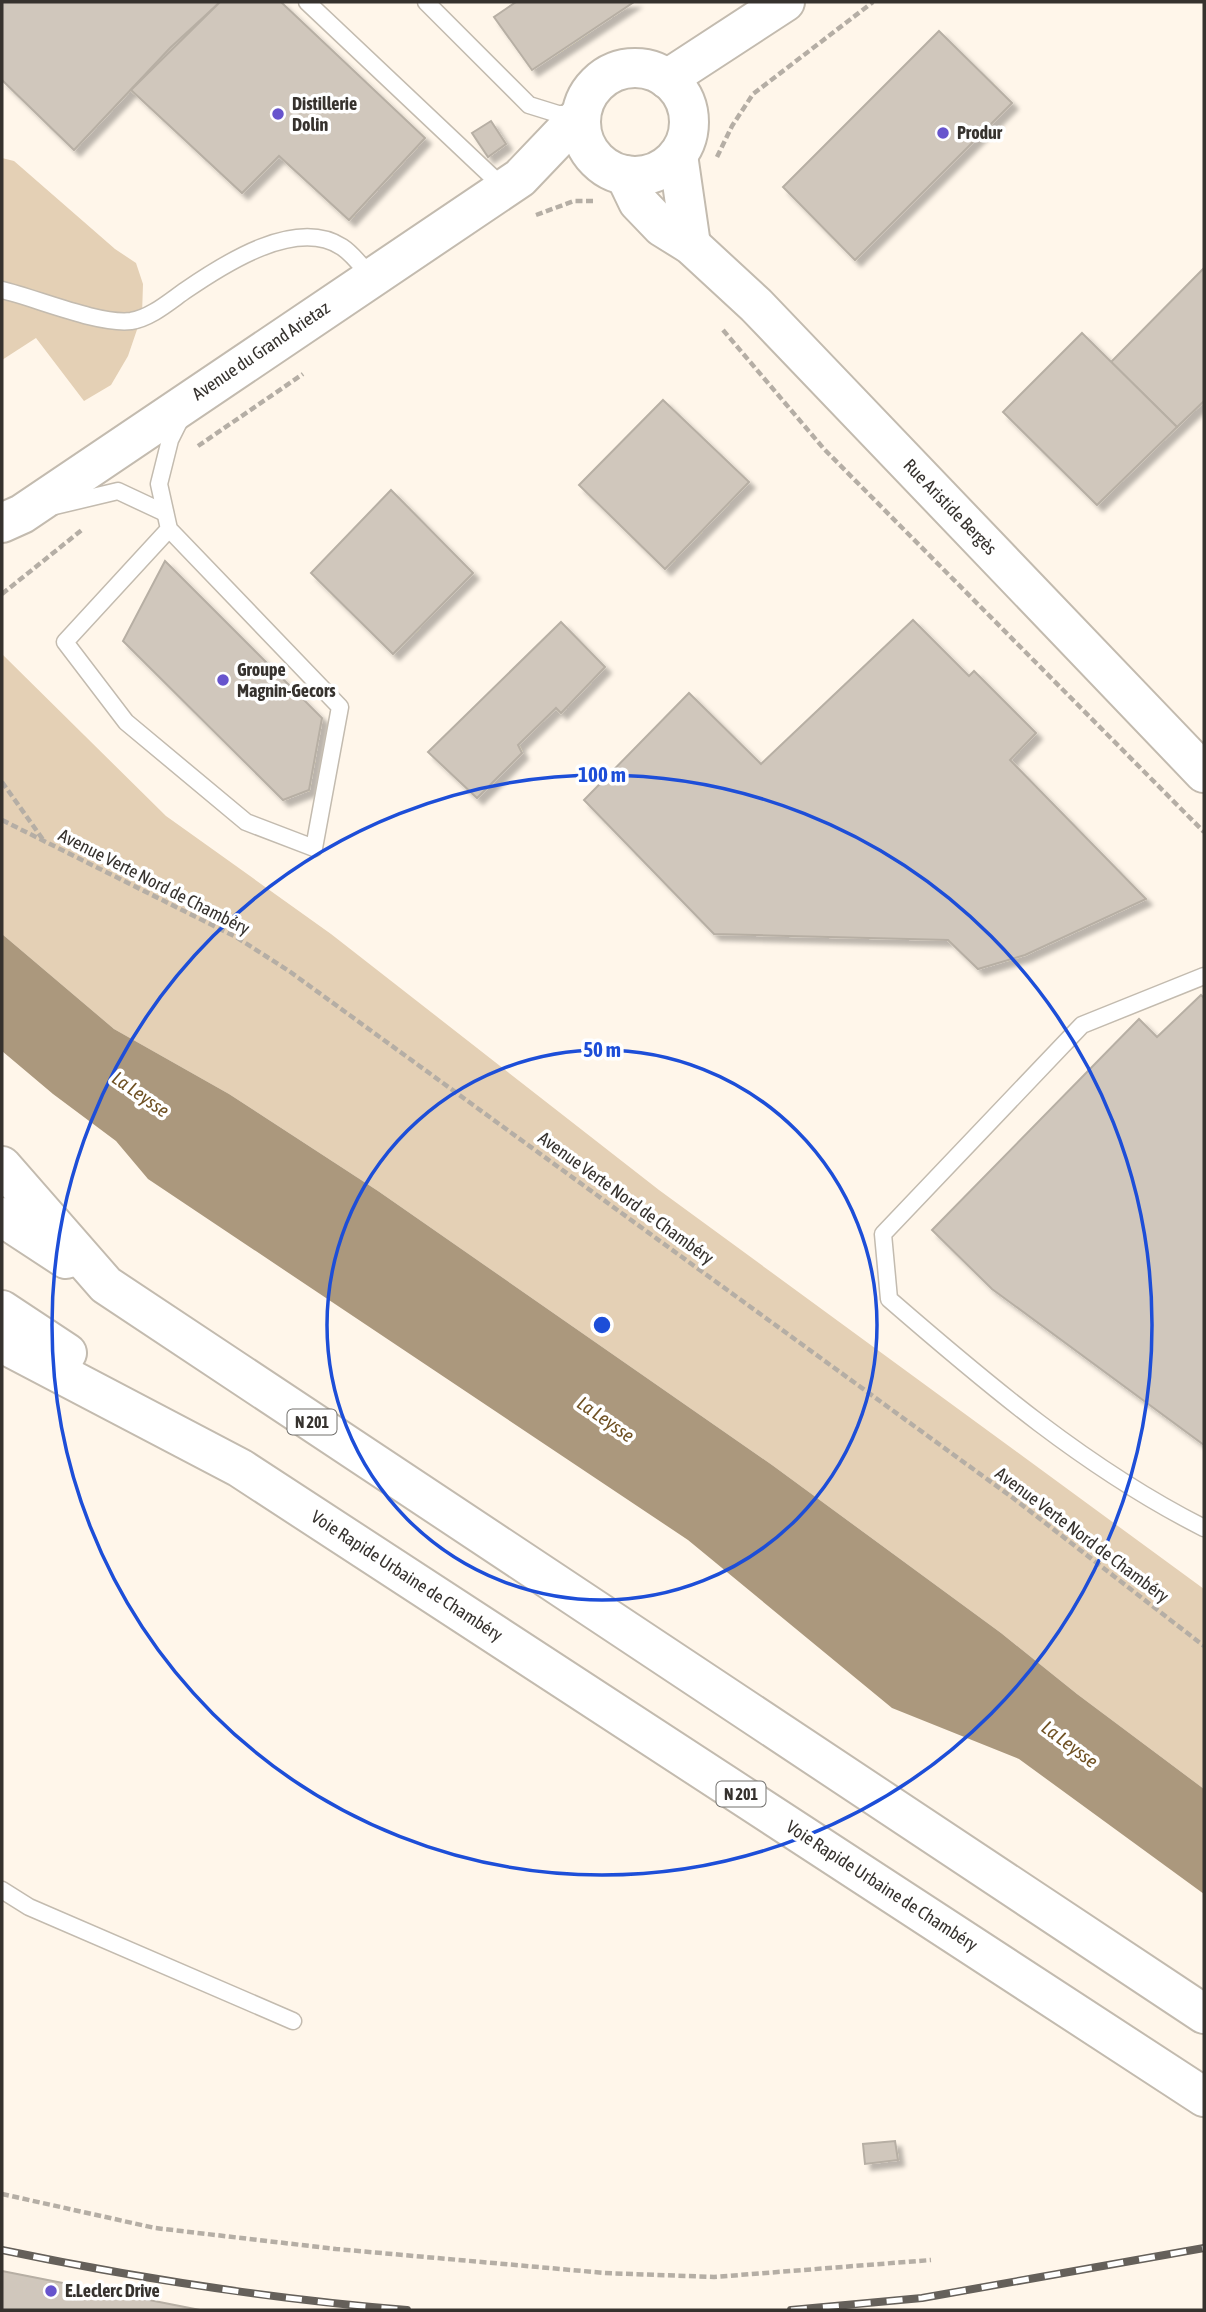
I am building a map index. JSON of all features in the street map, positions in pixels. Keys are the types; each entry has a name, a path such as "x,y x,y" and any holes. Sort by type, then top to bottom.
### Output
{"main road":[{"path":"667,79 785,2"},
{"path":"691,245 681,172 689,116 741,33"},
{"path":"681,172 666,167 651,174 621,180 587,150 581,132 581,114 592,89 614,72 641,69 667,79 679,91 689,116"},
{"name":"Avenue du Grand Arietaz","path":"12,518 512,184 581,114"},
{"name":"Avenue du Grand Arietaz","path":"512,184 621,180"},
{"name":"Rue Aristide Bergès","path":"621,180 662,227 691,245 755,305 1204,773"},
{"path":"2,1166 106,1285"},
{"name":"N 201","path":"2,1217 1204,2014"},
{"name":"N 201","path":"2,1310 240,1468"},
{"path":"2,1343 240,1468"},
{"name":"Voie Rapide Urbaine de Chambéry","path":"240,1468 1204,2097"}],"lane":[{"path":"307,2 512,184"},
{"path":"426,2 529,105 558,114 581,114"},
{"path":"2,290 109,321 132,321 158,309 204,278 266,244 306,236 342,246 372,278"},
{"path":"167,521 159,484 170,440 191,397"},
{"path":"12,518 118,491 128,495 167,521 340,707 314,848 246,822 126,722 65,642 167,521"},
{"path":"1204,976 1082,1025 883,1234 889,1299 1001,1396 1146,1499 1204,1528"},
{"path":"2,1890 29,1907 293,2021"}],"path":[{"path":"681,172 701,177 720,154 732,125 753,94 873,2"},
{"path":"533,216 621,180"},
{"path":"718,324 824,449 1204,832"},
{"path":"162,470 308,371"},
{"path":"2,594 24,573 128,495"},
{"path":"2,782 44,842"},
{"name":"Avenue Verte Nord de Chambéry","path":"2,820 236,937 289,971 1013,1498 1204,1646"},
{"path":"2,2194 155,2228 336,2249 605,2273 714,2277 931,2260"}],"shaded area":[{"path":"2,158 14,161 115,249 136,263 143,284 142,315 128,356 111,385 84,401 36,338 2,360"},
{"path":"2,654 166,816 331,934 659,1190 1204,1589 1204,1789 1001,1633 772,1465 378,1191 229,1094 114,1029 2,934"}],"water":[{"name":"La Leysse","path":"2,934 114,1029 229,1094 378,1191 772,1465 1001,1633 1204,1789 1204,1894 1019,1759 892,1708 688,1540 148,1179 116,1141 53,1094 2,1051"}],"building":[{"path":"2,2 220,2 170,48 74,150 2,80"},
{"name":"Distillerie Dolin","path":"220,2 281,2 425,138 349,220 279,156 242,193 131,90"},
{"path":"516,2 634,2 532,70 494,17"},
{"path":"939,31 1012,103 855,260 783,187"},
{"path":"491,121 506,144 488,157 472,133"},
{"path":"1204,268 1204,401 1177,427 1111,362"},
{"path":"1082,333 1177,427 1097,505 1003,412"},
{"path":"663,400 749,482 665,569 579,485"},
{"path":"391,490 473,573 393,654 311,573"},
{"name":"Groupe Magnin-Gecors","path":"165,561 322,718 309,790 283,800 123,641"},
{"path":"913,620 969,676 974,671 1036,733 1010,760 1146,899 1025,955 978,969 948,940 714,934 584,800 689,693 761,764"},
{"path":"561,622 605,667 561,713 556,708 518,745 522,753 477,798 428,752"},
{"path":"1201,995 1204,998 1204,1445 992,1289 932,1230 1139,1019 1157,1037"},
{"path":"895,2141 898,2160 865,2164 863,2144"},
{"name":"E.Leclerc Drive","path":"2,2271 200,2310 2,2310"}],"railway":[{"path":"791,2310 922,2298 1204,2248"},
{"path":"2,2250 203,2286 407,2310"}],"place":[{"name":"Distillerie Dolin","path":"278,114"},
{"name":"Produr","path":"943,133"},
{"name":"Groupe Magnin-Gecors","path":"223,680"},
{"name":"E.Leclerc Drive","path":"51,2291"}]}
